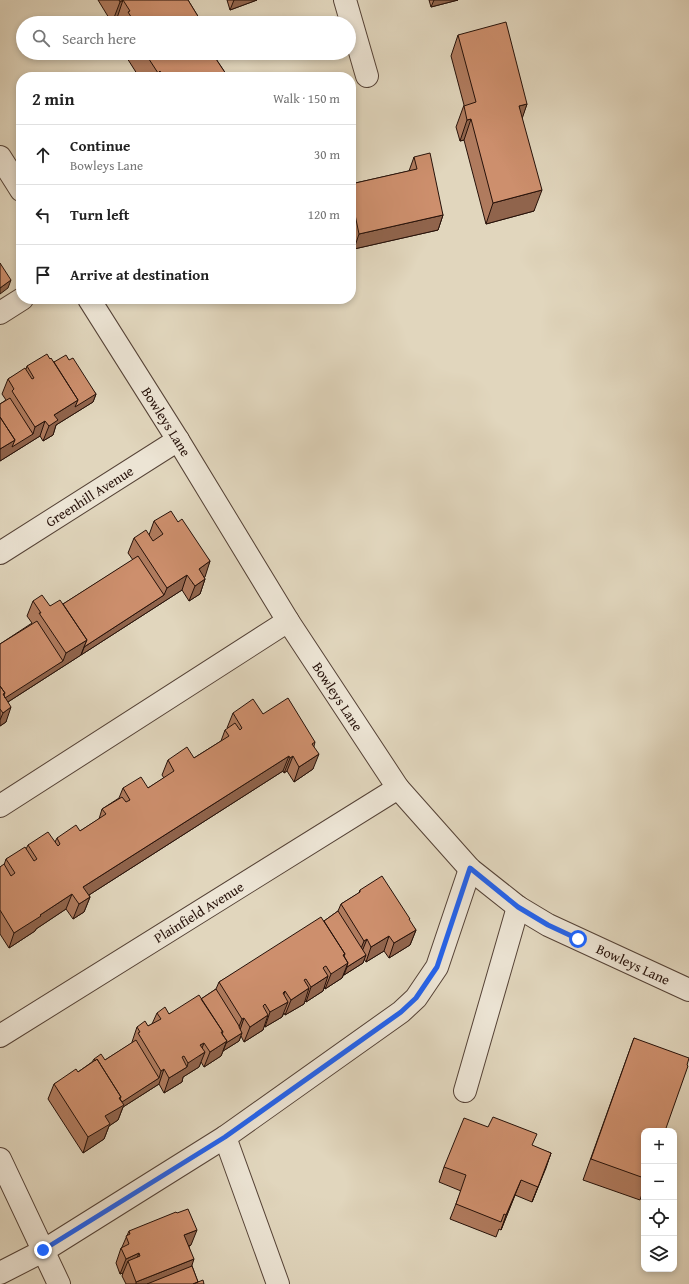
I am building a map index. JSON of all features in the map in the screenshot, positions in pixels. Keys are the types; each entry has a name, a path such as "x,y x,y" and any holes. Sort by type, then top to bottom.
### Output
{"street":[{"path":"345,0 350,16"},
{"path":"356,38 367,76"},
{"path":"0,157 16,182"},
{"path":"0,313 16,303"},
{"name":"Bowleys Lane","path":"93,304 288,621 398,788 470,868 518,907 548,925 689,990"},
{"name":"Greenhill Avenue","path":"0,553 178,440"},
{"path":"0,806 288,621"},
{"name":"Plainfield Avenue","path":"0,1036 398,788"},
{"path":"0,1273 43,1250 225,1137 401,1012 416,998 437,967 470,868"},
{"path":"465,1091 518,907"},
{"path":"225,1137 278,1284"},
{"path":"0,1159 59,1284"}],"building":[{"path":"123,0 188,0 198,16 131,16 128,12 130,11"},
{"path":"506,22 527,104 519,106 542,190 493,203 471,119 467,120 464,106 476,102 458,35"},
{"path":"150,60 217,60 225,72 160,71 157,72"},
{"path":"430,153 443,215 359,234 356,219 356,183 417,169 414,157"},
{"path":"0,263 11,280 0,288"},
{"path":"47,354 78,400 54,415 58,420 49,426 45,421 35,427 12,391 14,389 8,379 25,368 32,379 34,378 27,366"},
{"path":"66,355 69,360 73,358 96,394 75,407 78,400 54,362"},
{"path":"10,398 33,434 12,447 15,440 0,417 0,404"},
{"path":"0,417 15,440 0,449"},
{"path":"171,511 178,522 182,519 210,561 199,569 205,579 195,586 187,575 167,588 134,538 146,530 153,541 163,534 154,521"},
{"path":"138,556 164,595 84,647 87,640 63,604"},
{"path":"42,595 50,606 60,600 87,640 66,653 39,613 41,613 33,601"},
{"path":"37,621 63,661 5,698 5,693 0,686 0,644"},
{"path":"0,686 11,707 3,713 0,709"},
{"path":"288,698 315,742 312,744 319,754 299,767 293,756 290,758 289,756 83,887 90,897 79,904 72,894 14,933 0,910 0,867 4,864 11,876 15,873 6,859 25,847 34,861 37,859 28,845 48,832 58,846 60,844 57,838 76,825 80,831 106,814 102,809 122,797 126,802 130,800 123,788 141,777 148,788 174,771 168,760 187,747 194,758 229,736 225,730 235,723 240,730 242,728 233,713 253,699 263,714"},
{"path":"382,876 416,930 394,943 389,936 371,947 367,939 364,941 341,904"},
{"path":"338,911 366,955 347,967 348,963 344,956 345,954 324,921"},
{"path":"321,917 345,954 343,955 348,963 331,974 326,966 324,967 323,968 328,976 311,987 306,979 304,980 309,988 291,1000 285,991 283,993 288,1002 270,1012 265,1004 263,1006 268,1015 250,1027 244,1018 242,1019 219,982"},
{"path":"216,989 242,1033 226,1043 227,1041 222,1034 223,1032 201,999"},
{"path":"199,995 223,1032 221,1032 227,1041 210,1052 204,1043 200,1045 205,1052 188,1063 184,1056 182,1057 187,1067 169,1078 164,1069 161,1071 138,1033 140,1032 137,1027 145,1021 148,1026 161,1019 157,1013 165,1007 169,1014"},
{"path":"634,1038 689,1058 688,1066 666,1128 641,1128 641,1177 591,1159"},
{"path":"136,1040 159,1078 122,1102 120,1099 121,1097 97,1059 95,1061 94,1059 101,1054 105,1060"},
{"path":"97,1059 121,1097 119,1098 124,1105 105,1116 110,1124 88,1137 54,1084 76,1069 78,1072"},
{"path":"493,1117 537,1134 532,1145 551,1153 538,1187 521,1180 506,1215 504,1214 501,1222 456,1204 466,1175 444,1167 464,1118 488,1127"},
{"path":"188,1209 197,1230 184,1235 194,1259 136,1282 128,1261 140,1256 139,1253 126,1259 121,1248 129,1244 126,1236 130,1234 129,1231 176,1212 177,1213"},
{"path":"192,1266 198,1282 193,1284 147,1284"},
{"path":"203,1280 204,1284 193,1284"}],"route":[{"path":"43,1250 225,1137 401,1012 416,998 437,967 470,868 518,907 548,925 578,939"}]}
